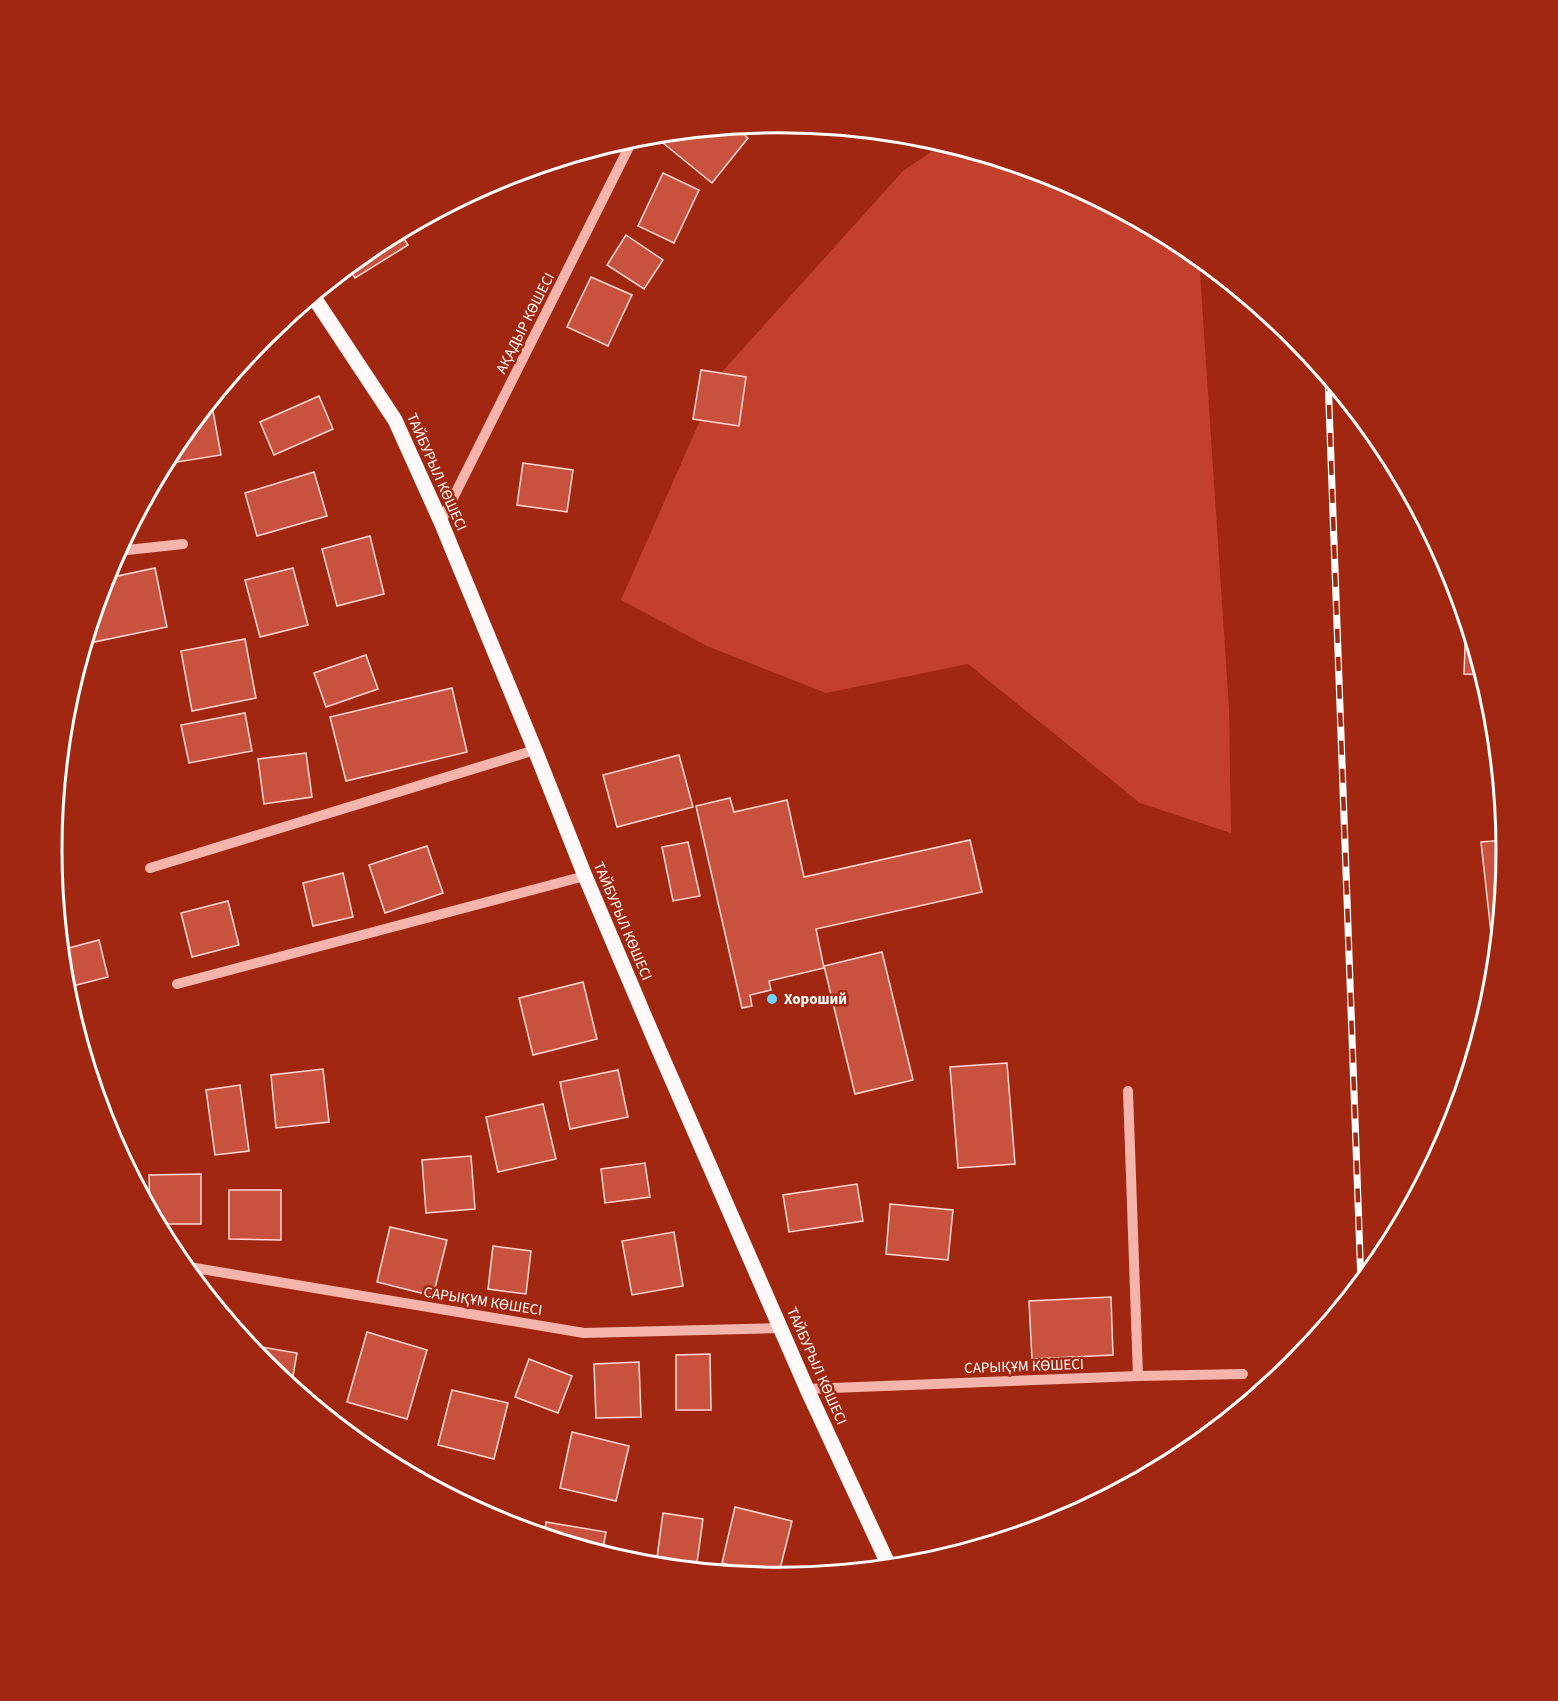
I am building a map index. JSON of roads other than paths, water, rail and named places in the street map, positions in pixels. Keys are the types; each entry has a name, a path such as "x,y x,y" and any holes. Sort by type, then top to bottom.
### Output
{"main road":[{"name":"ТАЙБУРЫЛ КӨШЕСІ","path":"317,302 395,420 441,522 585,876 780,1328 886,1560"}],"street":[{"name":"АҚАДЫР КӨШЕСІ","path":"441,522 628,149"},
{"path":"127,550 183,544"},
{"path":"150,868 535,750"},
{"path":"177,984 585,876"},
{"path":"1128,1091 1138,1376"},
{"name":"САРЫҚҰМ КӨШЕСІ","path":"196,1268 584,1333 780,1328"},
{"name":"САРЫҚҰМ КӨШЕСІ","path":"807,1389 1243,1374"}],"railway":[{"path":"1328,390 1360,1270"}],"place":[{"name":"Хороший","path":"772,999"}]}
